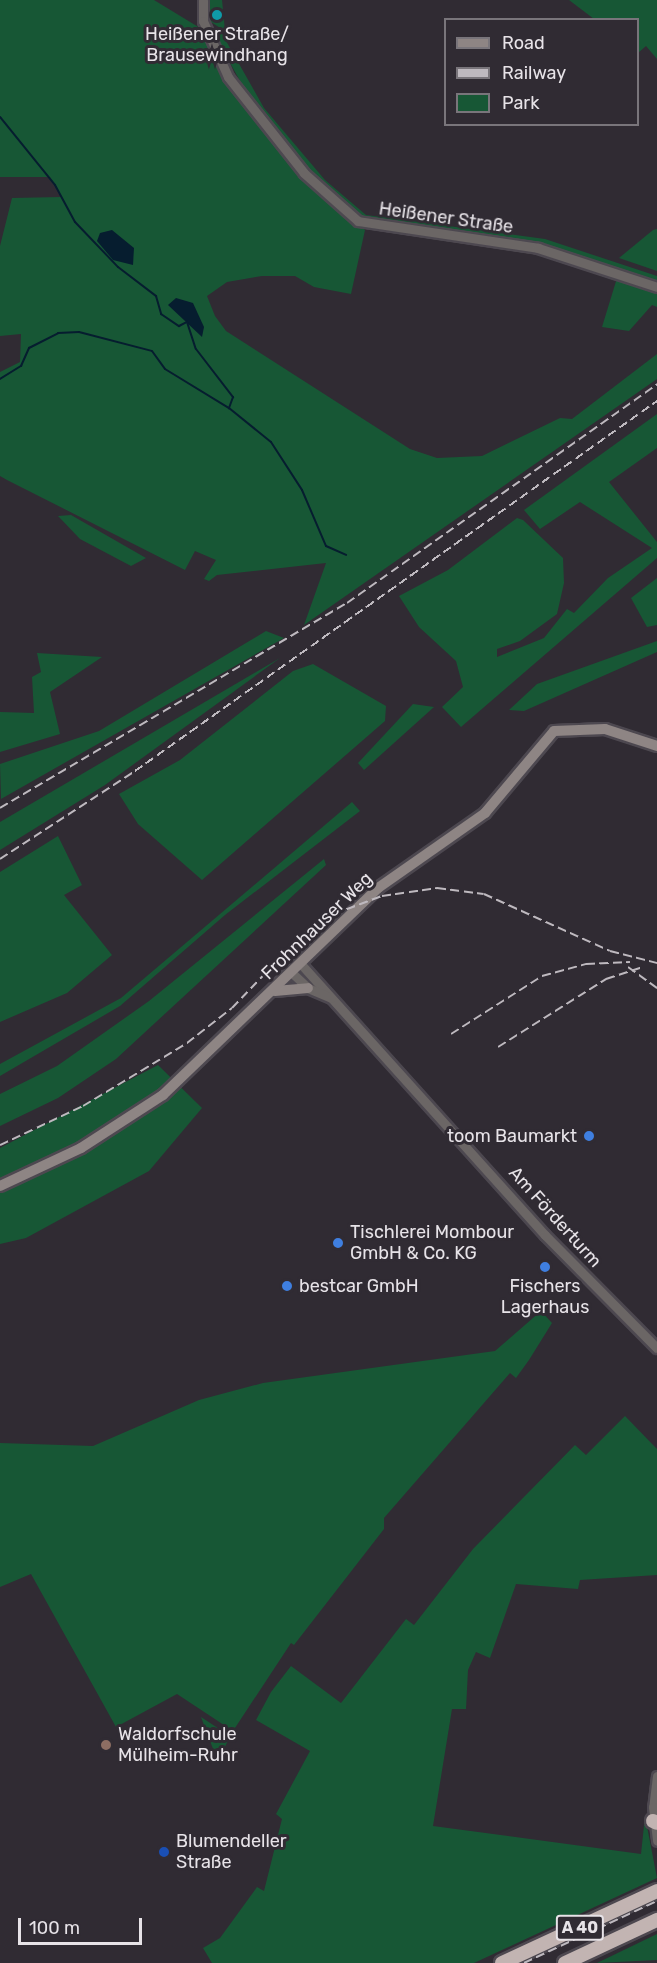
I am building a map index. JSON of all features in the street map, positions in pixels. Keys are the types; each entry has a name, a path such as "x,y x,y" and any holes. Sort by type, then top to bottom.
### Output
{"highway":[{"name":"A 40","path":"502,1963 657,1891"},
{"name":"A 40","path":"565,1963 657,1920"}],"main road":[{"name":"Frohnhauser Weg","path":"0,1186 81,1148 145,1109 274,991 378,888 485,813 554,731 605,729 657,746"},
{"path":"274,991 308,988"}],"street":[{"name":"Heißener Straße","path":"203,0 203,21 228,77 304,173 358,221 538,248 657,287"},
{"name":"Am Förderturm","path":"300,963 545,1235 657,1348"},
{"name":"Am Förderturm","path":"291,972 308,988 333,999"},
{"path":"657,1776 655,1822 657,1841"}],"green space":[{"path":"0,0 154,0 200,28 217,68 253,119 301,176 365,230 351,294 314,287 295,276 262,276 227,282 207,296 215,316 226,331 410,449 437,458 482,456 560,418 572,419 657,354 657,379 304,625 326,563 217,575 209,581 204,579 216,560 195,551 185,570 0,476 0,372 20,362 21,334 0,336 0,246 12,198 61,197 50,177 0,177"},
{"path":"204,0 222,0 225,31 203,17"},
{"path":"569,0 657,0 657,59 646,46 639,52 639,18 593,18"},
{"path":"210,27 221,32 264,108 325,180 366,215 545,239 657,276 657,283 554,248 362,219 312,174 254,106"},
{"path":"657,229 657,271 619,258 653,230"},
{"path":"617,278 657,292 657,307 652,305 629,331 602,327"},
{"path":"657,414 657,448 609,482 657,542 657,558 461,727 442,707 463,687 456,661 419,627 399,596 448,570 517,518 523,520 563,558 564,583 557,614 520,641 497,649 497,657 544,638 567,609 574,613 608,578 652,548 580,502 540,529 524,510"},
{"path":"71,515 146,558 131,566 80,539 58,516"},
{"path":"657,578 657,625 647,627 631,598"},
{"path":"266,631 284,638 1,799 0,764 99,731"},
{"path":"657,641 657,652 524,711 509,710 537,684"},
{"path":"37,653 102,657 50,692 60,734 0,752 0,712 34,713 32,677 41,672"},
{"path":"280,658 105,785 0,850 0,822"},
{"path":"313,664 386,706 385,721 202,880 138,824 119,794 180,760 293,671"},
{"path":"413,704 434,707 364,770 358,763"},
{"path":"352,802 360,811 225,915 120,1006 0,1076 0,1064 121,998"},
{"path":"58,836 82,885 64,895 112,955 67,993 0,1022 0,872"},
{"path":"324,859 326,865 116,1059 58,1098 0,1126 0,1094 57,1066 149,1001"},
{"path":"158,1065 202,1108 149,1171 26,1238 0,1244 0,1148"},
{"path":"541,1311 552,1323 516,1378 510,1373 384,1518 384,1529 294,1645 291,1643 233,1731 177,1694 116,1727 31,1574 0,1587 0,1443 93,1446 199,1400 263,1383 495,1351"},
{"path":"625,1416 657,1449 657,1575 580,1580 578,1589 516,1584 490,1658 476,1652 468,1670 466,1709 452,1709 433,1826 641,1854 645,1816 657,1878 474,1963 212,1963 203,1948 220,1938 257,1887 264,1891 282,1819 276,1814 310,1751 256,1720 271,1692 291,1666 341,1703 406,1619 414,1625 473,1549 575,1445 586,1455"},
{"path":"201,1717 230,1736 218,1762"},
{"path":"657,1934 657,1960 597,1963"}],"water":[{"path":"112,230 134,248 133,265 113,260 97,241 100,233"},
{"path":"176,298 193,303 204,327 202,337 168,305"}],"waterway":[{"path":"0,117 55,185 75,222 118,267 156,296 161,314 179,326 187,322 196,349 233,397 229,408 271,442 302,490 326,546 346,555"},
{"path":"0,379 21,366 29,348 58,333 79,332 152,351 165,369 229,408"}],"railway":[{"path":"0,808 347,603 657,384"},
{"path":"0,859 135,771 657,401"},
{"path":"0,1145 83,1106 187,1043 232,1008 304,933 334,914 382,896 437,888 484,894 610,951 657,963"},
{"path":"451,1034 542,976 586,964 630,962"},
{"path":"628,967 657,988"},
{"path":"498,1047 606,979 642,967"},
{"path":"524,1963 657,1901"}],"place":[{"name":"Heißener Straße/ Brausewindhang","path":"217,15"},
{"name":"toom Baumarkt","path":"589,1136"},
{"name":"Tischlerei Mombour GmbH & Co. KG","path":"338,1243"},
{"name":"Fischers Lagerhaus","path":"545,1267"},
{"name":"bestcar GmbH","path":"287,1286"},
{"name":"Waldorfschule Mülheim-Ruhr","path":"106,1745"},
{"name":"Blumendeller Straße","path":"164,1852"}]}
